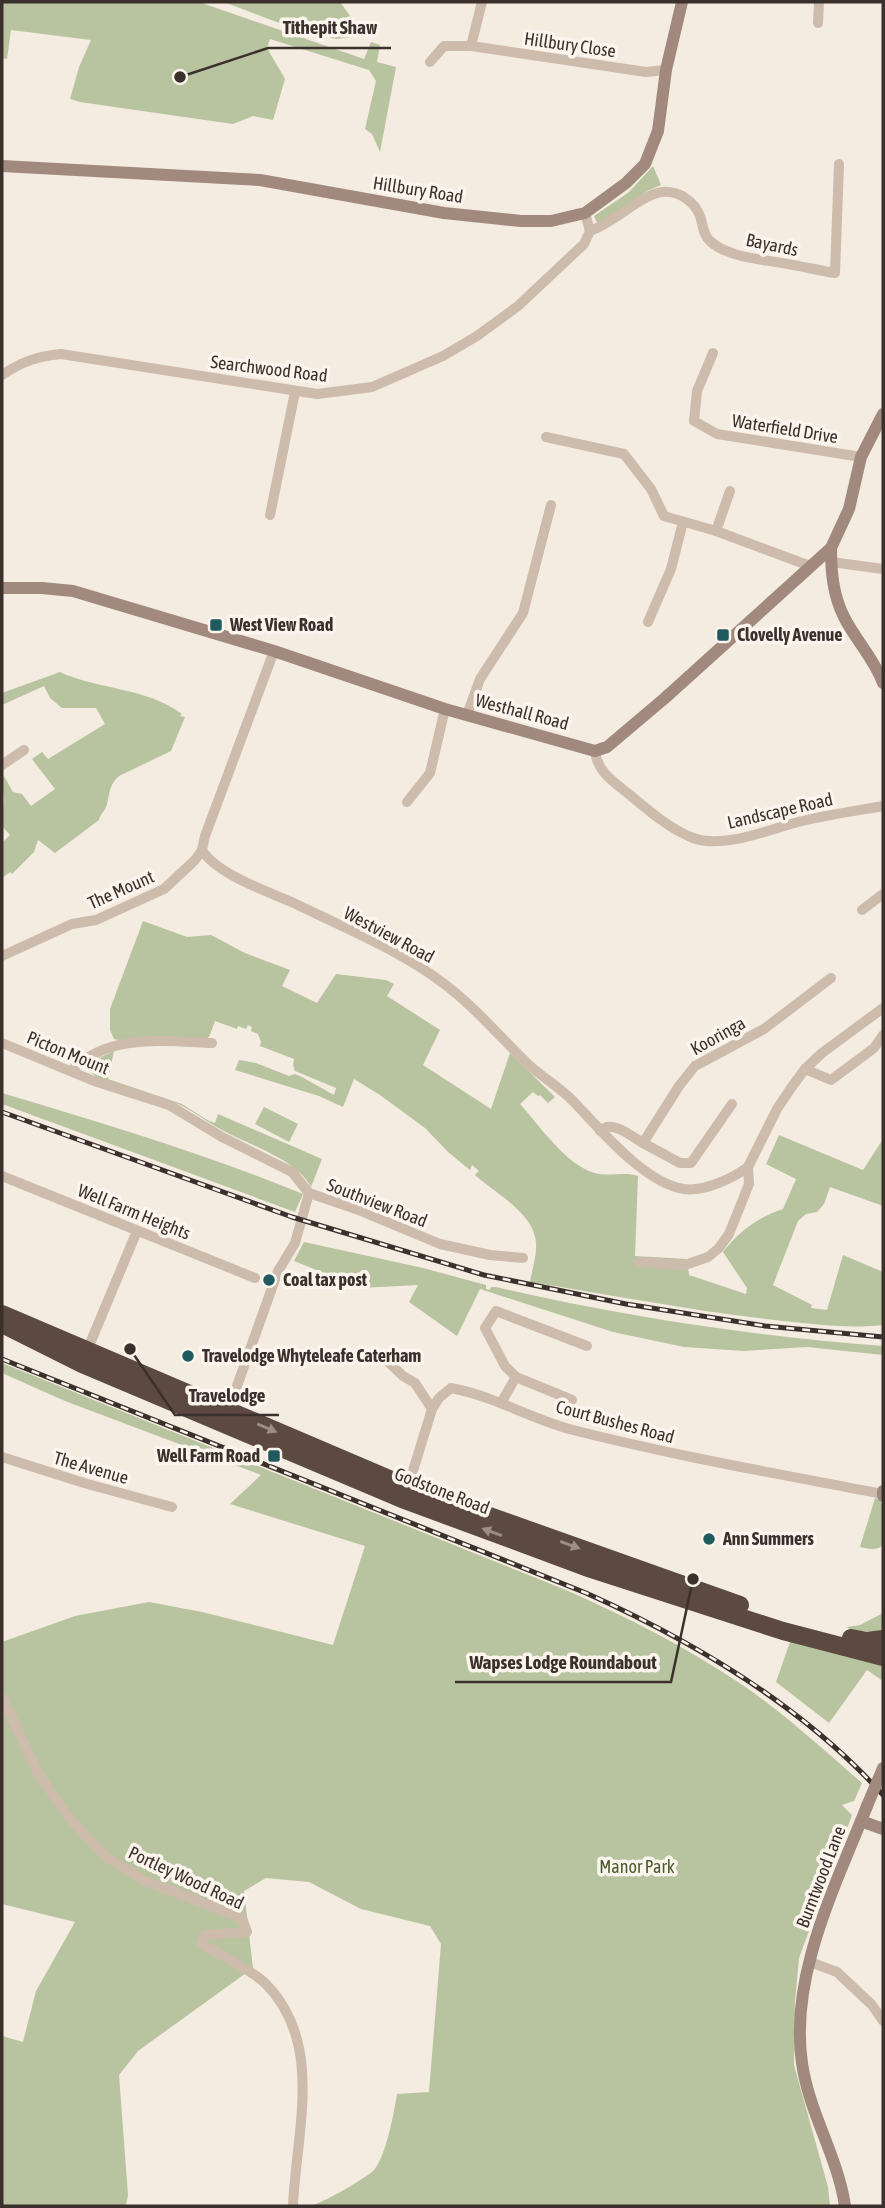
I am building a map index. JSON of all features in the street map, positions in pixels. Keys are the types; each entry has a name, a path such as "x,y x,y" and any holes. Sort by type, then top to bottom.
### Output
{"highway":[{"name":"Godstone Road","path":"2,1314 85,1358"},
{"name":"Godstone Road","path":"2,1324 225,1418 402,1499 531,1539"},
{"name":"Godstone Road","path":"225,1418 408,1487 531,1539 591,1569 883,1657"},
{"name":"Godstone Road","path":"785,1626 856,1640 883,1639"}],"street":[{"path":"471,46 482,2"},
{"name":"Hillbury Road","path":"2,166 260,180 444,213 520,221 551,221 585,213 626,183 645,164 658,131 666,70 682,2"},
{"path":"818,23 819,2"},
{"name":"Hillbury Close","path":"430,62 444,46 471,46 646,72 666,70"},
{"name":"Bayards","path":"590,231 604,226 648,197 663,192 679,194 693,203 710,241 725,249 752,260 835,273 839,164"},
{"path":"585,213 590,231"},
{"name":"Searchwood Road","path":"2,375 16,365 32,359 61,354 295,392 317,394 372,387 443,356 477,336 518,306 584,244 590,231"},
{"name":"Waterfield Drive","path":"713,353 697,391 694,421 718,434 861,457"},
{"path":"270,514 295,392"},
{"path":"595,751 607,747 665,698 831,548 849,509 861,457 883,414"},
{"path":"546,437 624,454 651,489 664,516 716,531 810,566"},
{"path":"716,531 730,491"},
{"path":"467,715 480,679 523,612 551,505"},
{"path":"648,622 671,569 683,522"},
{"path":"831,548 832,579 844,618 877,665 883,683"},
{"path":"831,562 883,569"},
{"name":"Westhall Road","path":"2,588 73,591 274,651 445,709 595,751"},
{"path":"202,850 274,651"},
{"path":"407,802 430,774 445,709"},
{"path":"2,765 24,750"},
{"name":"Landscape Road","path":"595,751 596,762 605,775 668,825 694,839 722,840 752,836 799,822 883,806"},
{"name":"The Mount","path":"2,956 72,924 96,920 164,889 202,850"},
{"name":"Westview Road","path":"202,850 206,856 241,879 388,950 445,984 645,1171 685,1189 706,1187 748,1167"},
{"path":"862,910 883,894"},
{"name":"Kooringa","path":"643,1143 695,1066 764,1029 831,978"},
{"path":"639,1262 685,1265 708,1257 719,1248 729,1234 749,1184 748,1167 777,1109 805,1069 883,1008"},
{"path":"805,1069 831,1080 874,1048 883,1035"},
{"path":"71,1071 83,1059 111,1046 141,1041 212,1043"},
{"name":"Picton Mount","path":"2,1043 122,1091"},
{"name":"Southview Road","path":"122,1091 169,1105 222,1137 292,1172 309,1194 356,1209 440,1244 490,1255 523,1258"},
{"path":"600,1131 605,1126 611,1126 680,1163 691,1163 732,1104"},
{"name":"Well Farm Heights","path":"2,1176 255,1278"},
{"path":"225,1418 278,1271 295,1243 309,1194"},
{"path":"85,1358 137,1231"},
{"path":"572,1400 516,1377 505,1366 485,1328 496,1311 587,1346"},
{"path":"380,1354 403,1376 415,1383 432,1409 408,1487"},
{"path":"501,1403 516,1377"},
{"name":"Court Bushes Road","path":"432,1409 439,1398 451,1388 471,1392 568,1429 651,1450 883,1494"},
{"name":"The Avenue","path":"2,1457 172,1507"},
{"name":"Portley Wood Road","path":"2,1697 38,1773 69,1818 106,1857 143,1880 242,1918 247,1932 205,1935 201,1944 264,1982 283,2005 292,2022 303,2073 302,2121 293,2206"},
{"name":"Burntwood Lane","path":"845,2206 843,2187 807,2088 802,2062 801,2013 816,1932 883,1767"},
{"path":"861,1821 883,1829"},
{"path":"810,1962 837,1972 872,2005 883,2021"}],"green space":[{"path":"2,2 199,2 364,59 371,42 380,45 377,62 396,67 380,152 372,134 365,129 376,81 369,70 270,39 267,48 285,79 273,120 253,116 233,124 80,102 70,99 79,67 91,40 11,30 7,59 2,58"},
{"path":"224,2 340,2 356,24 360,36 336,39 295,29"},
{"path":"653,166 661,185 597,223 594,216 629,192"},
{"path":"60,672 153,699 168,705 185,717 171,751 119,776 113,782 99,820 55,853 38,840 34,852 12,874 10,872 2,878 2,843 10,835 2,826 2,778 4,776 13,792 22,794 31,806 55,789 32,759 42,752 48,759 105,724 96,708 62,708 50,698 44,686 2,705 2,693"},
{"path":"143,921 187,937 211,935 245,953 290,970 282,986 317,1003 336,974 386,980 394,984 387,996 440,1030 423,1065 491,1109 510,1053 555,1097 548,1103 533,1092 520,1104 564,1153 584,1169 595,1173 638,1176 635,1256 687,1259 689,1275 746,1294 747,1288 723,1252 749,1226 783,1209 796,1179 766,1164 779,1135 863,1170 883,1139 883,1206 830,1187 824,1204 817,1212 806,1214 798,1221 773,1285 812,1305 811,1308 827,1310 843,1255 883,1272 883,1325 829,1326 744,1316 530,1282 536,1243 534,1232 522,1213 475,1175 479,1171 472,1165 470,1170 425,1128 354,1079 343,1107 319,1096 235,1070 239,1060 256,1063 289,1076 300,1076 334,1095 336,1088 295,1071 294,1059 260,1046 258,1034 251,1031 252,1027 248,1025 246,1029 238,1026 237,1029 215,1021 209,1037 205,1039 160,1036 123,1041 114,1039 110,1030 110,1009"},
{"path":"114,1051 108,1079 182,1104 215,1123 218,1114 322,1159 311,1187 295,1168 185,1108 160,1097 98,1078 90,1072 86,1064"},
{"path":"2,1093 191,1152 303,1194 295,1212 2,1104"},
{"path":"264,1107 298,1124 289,1142 255,1124"},
{"path":"304,1242 423,1268 486,1285 486,1289 490,1290 491,1287 496,1287 689,1324 883,1346 883,1355 807,1347 744,1351 684,1347 613,1332 480,1289 457,1336 409,1302 418,1285 361,1288 294,1261"},
{"name":"Manor Park","path":"2,1363 566,1590 611,1611 678,1645 741,1684 788,1719 862,1783 854,1801 842,1805 852,1815 799,1958 795,2002 794,2065 828,2187 830,2206 311,2206 360,2180 378,2165 386,2146 397,2094 429,2092 441,1944 430,1926 361,1909 309,1882 266,1878 244,1891 253,1968 138,2051 119,2075 128,2195 126,2206 2,2206 2,2036 23,2042 36,1991 75,1922 2,1904 2,1642 75,1616 149,1602 202,1612 333,1645 365,1546 230,1504 261,1475 65,1401 2,1373"},
{"path":"875,1498 880,1500 883,1508 883,1545 869,1549 860,1547"},
{"path":"883,1613 883,1632 851,1631 847,1627 860,1625"},
{"path":"791,1639 883,1659 883,1681 867,1670 829,1723 776,1682"}],"railway":[{"path":"2,1112 292,1217 484,1275 626,1304 765,1326 883,1337"},
{"path":"2,1359 586,1593 627,1612 707,1655 783,1705 852,1763 883,1795"}],"place":[{"name":"Tithepit Shaw","path":"180,77"},
{"name":"West View Road","path":"216,625"},
{"name":"Clovelly Avenue","path":"723,635"},
{"name":"Coal tax post","path":"269,1280"},
{"name":"Travelodge","path":"130,1349"},
{"name":"Travelodge Whyteleafe Caterham","path":"188,1356"},
{"name":"Well Farm Road","path":"274,1456"},
{"name":"Ann Summers","path":"709,1539"},
{"name":"Wapses Lodge Roundabout","path":"693,1579"}]}
